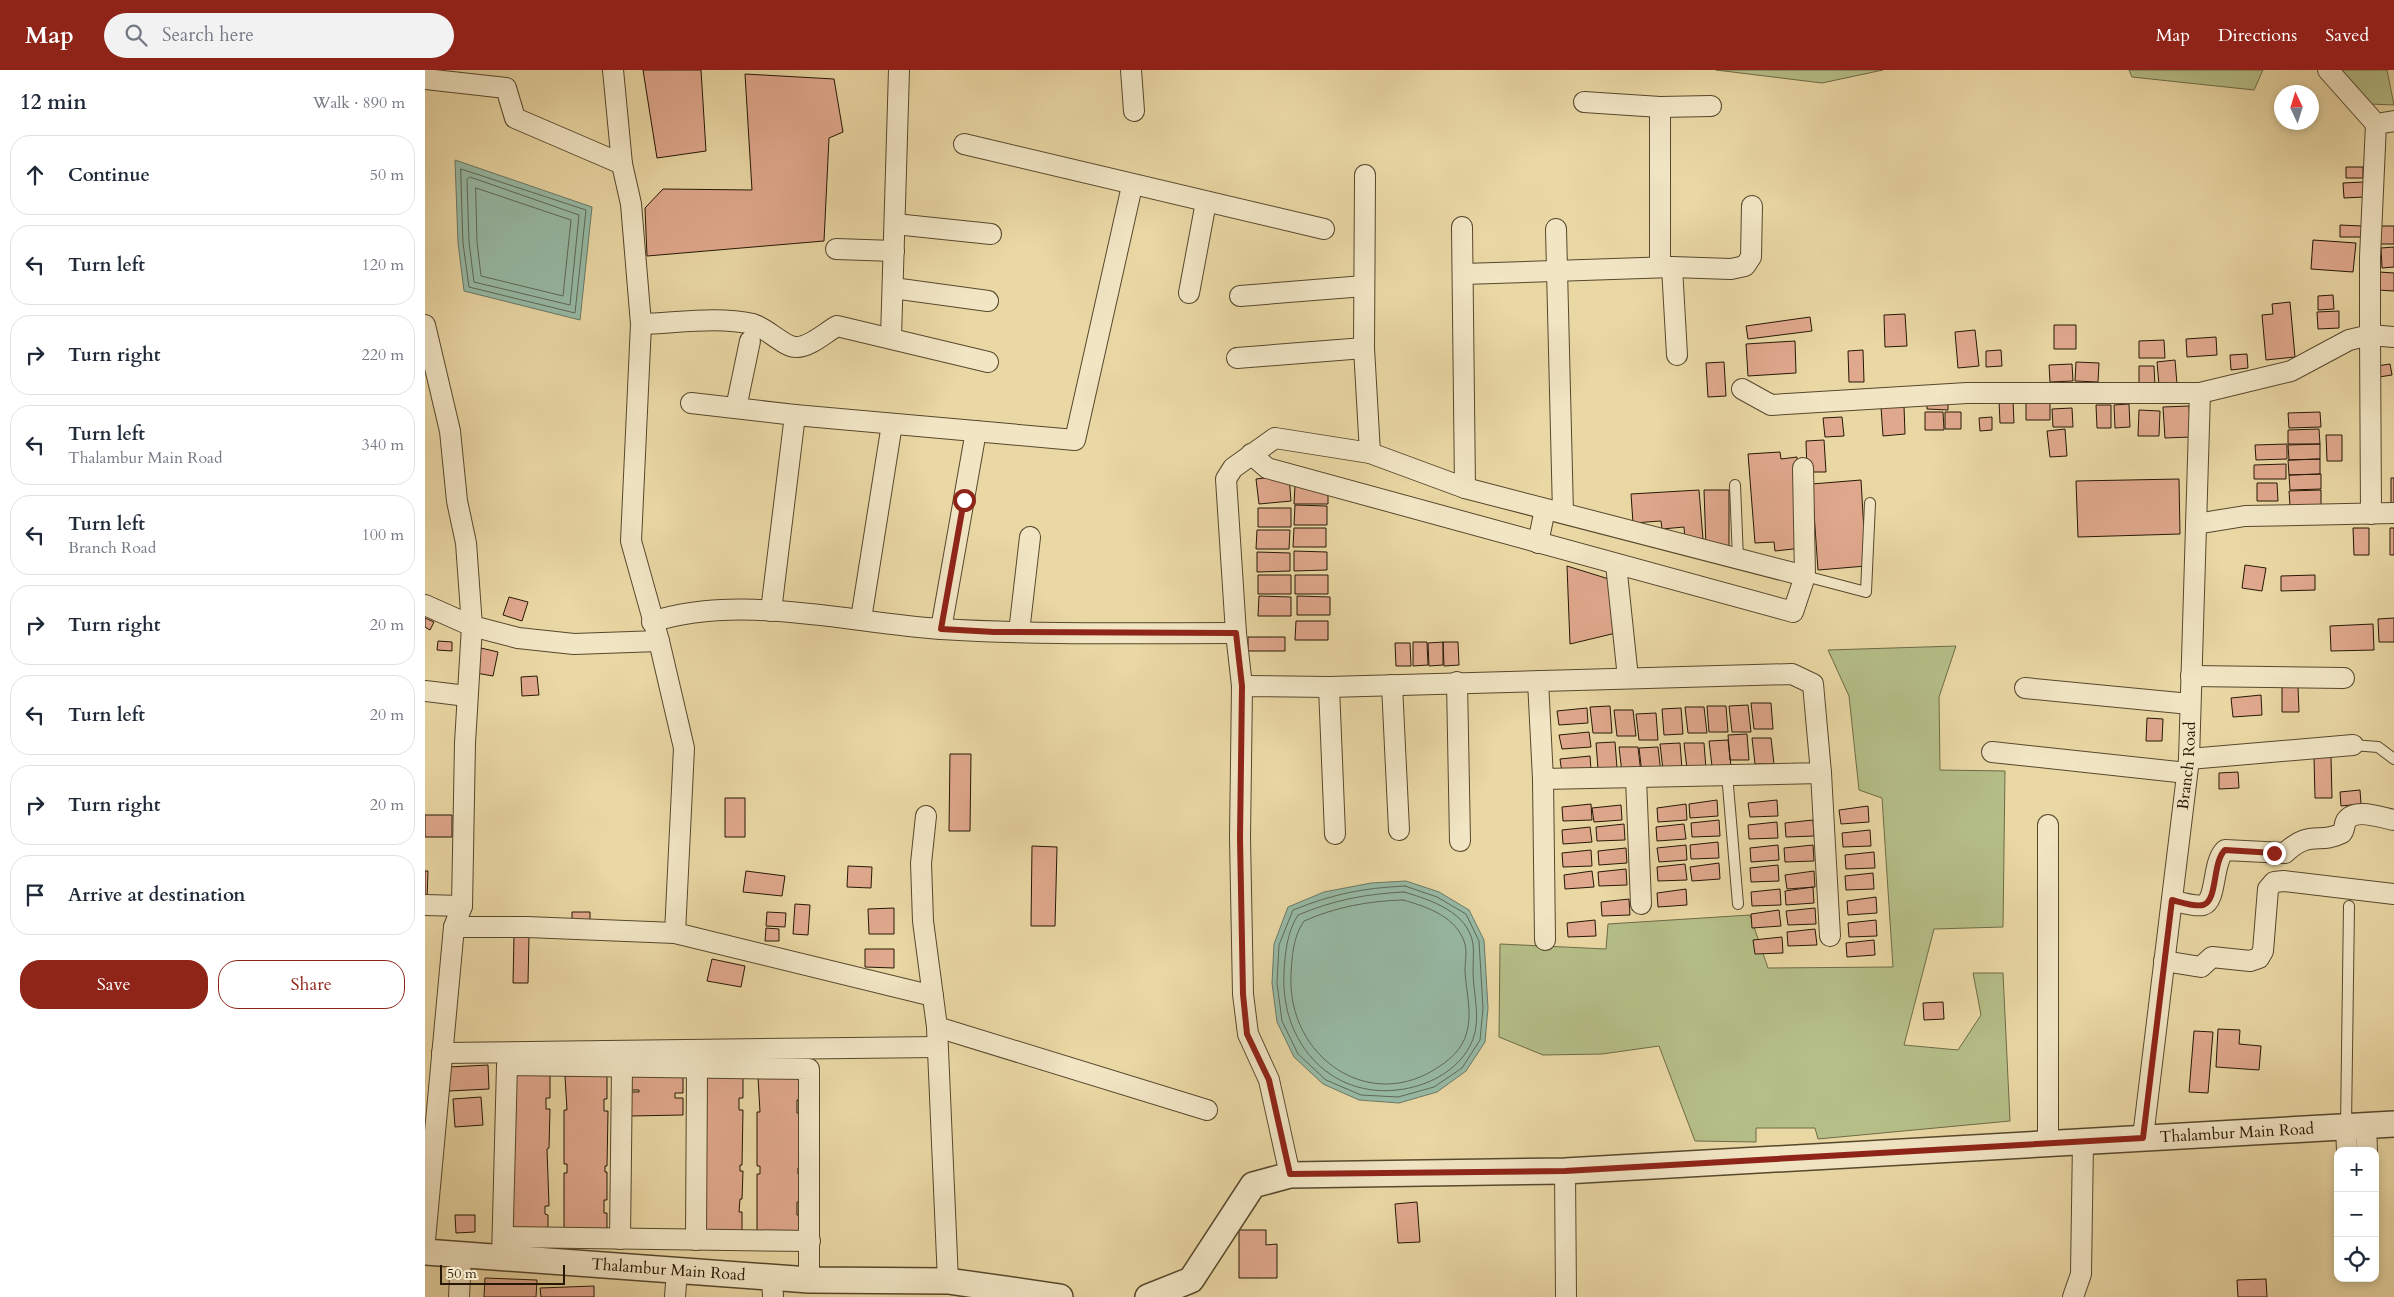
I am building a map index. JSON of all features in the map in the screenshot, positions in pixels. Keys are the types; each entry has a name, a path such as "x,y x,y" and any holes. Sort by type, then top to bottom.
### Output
{"street":[{"path":"613,70 621,164 631,204 641,324 631,541 652,622 659,641 684,748 675,932"},
{"path":"891,338 899,70"},
{"path":"1131,70 1134,111"},
{"path":"2328,70 2385,122 2370,257 2371,514"},
{"path":"425,79 506,88 515,118 621,164"},
{"path":"1585,102 1660,107 1711,106"},
{"path":"1660,107 1666,267 1677,355"},
{"path":"964,144 1132,186 1324,229"},
{"path":"1365,175 1364,348 1370,453"},
{"path":"691,403 795,415 1075,440 1132,186"},
{"path":"1189,293 1206,202"},
{"path":"1463,274 1557,269 1666,267 1731,269 1745,266 1751,257 1752,206"},
{"path":"895,224 991,234"},
{"path":"1462,228 1465,488"},
{"path":"1538,543 1554,511 1556,229"},
{"path":"836,249 894,251"},
{"path":"1240,296 1364,286"},
{"path":"893,288 988,301"},
{"path":"641,324 728,321 754,324 764,328 794,348 803,347 837,326 988,362"},
{"path":"425,325 450,430 457,501 466,543 472,626 467,696 462,906 454,927 425,1240"},
{"path":"1742,389 1771,405 1967,393 2200,393 2291,371 2349,340 2370,335 2394,336"},
{"path":"736,408 750,341"},
{"path":"1237,358 1364,348"},
{"name":"Branch Road","path":"2143,1138 2188,766 2200,393"},
{"path":"771,611 795,415"},
{"path":"861,619 892,424"},
{"path":"941,629 976,431"},
{"path":"1290,1174 1269,1080 1247,1034 1243,994 1240,838 1242,686 1236,633 1226,479 1233,468 1275,438 1370,453 1465,488 1805,576"},
{"path":"1251,454 1267,468 1793,612 1805,576 1803,468"},
{"path":"2196,524 2245,516 2394,514"},
{"path":"1019,632 1030,537"},
{"path":"1617,564 1628,678"},
{"path":"425,604 472,626 518,638 574,644 659,641"},
{"path":"652,622 671,616 702,611 771,611 861,619 941,629 1019,632 1236,633"},
{"path":"1242,686 1329,687 1786,673 1802,677 1813,684 1821,773 1830,936"},
{"path":"2191,676 2344,678"},
{"path":"1538,681 1543,778 1545,940"},
{"path":"1457,682 1460,841"},
{"path":"1392,685 1399,830"},
{"path":"1329,687 1335,834"},
{"path":"2025,688 2190,704"},
{"path":"425,690 467,696"},
{"path":"1992,752 2188,766 2353,744"},
{"path":"1543,778 1636,778 1727,774 1821,773"},
{"path":"1636,778 1641,904"},
{"path":"2172,900 2202,906 2208,902 2212,895 2219,856 2225,850 2285,852 2303,839 2337,836 2342,833 2347,821 2354,815 2362,814 2394,820"},
{"path":"926,816 921,863 923,921 937,1027 948,1289"},
{"path":"2048,825 2048,1143"},
{"path":"2284,880 2285,852"},
{"path":"2165,961 2201,967 2212,957 2249,961 2259,958 2263,951 2268,889 2274,882 2284,880 2394,894"},
{"path":"425,905 462,906"},
{"path":"454,927 527,927 675,932 933,996"},
{"path":"937,1027 1207,1110"},
{"path":"442,1053 937,1047"},
{"path":"809,1241 620,1239 502,1247 507,1066 809,1069 809,1241 809,1280"},
{"path":"620,1239 622,1067"},
{"path":"696,1240 697,1068"},
{"name":"Thalambur Main Road","path":"1148,1297 1191,1280 1253,1185 1290,1174 1565,1171 2394,1124"},
{"path":"2348,1147 2356,1126"},
{"path":"2356,1126 2365,1147"},
{"path":"2073,1297 2081,1274 2083,1141"},
{"path":"1565,1171 1566,1297"},
{"name":"Thalambur Main Road","path":"425,1252 461,1255 502,1247 677,1270 772,1287 809,1280 1060,1297"},
{"path":"459,1297 461,1255"},
{"path":"675,1297 677,1270"}],"lane":[{"path":"1735,485 1738,559"},
{"path":"1805,576 1866,592 1870,503"},
{"path":"2353,744 2379,747 2394,759"},
{"path":"1727,774 1738,904"},
{"path":"2349,906 2356,1126"}],"green space":[{"path":"1716,70 1883,70 1822,83"},
{"path":"2129,70 2263,70 2254,90 2132,77"},
{"path":"2338,70 2387,70 2394,105 2370,104"},
{"path":"1956,646 1939,697 1940,770 2005,771 2003,927 1934,929 1904,1045 1958,1050 1981,1015 1973,973 2003,973 2010,1121 1818,1139 1815,1128 1756,1128 1756,1142 1695,1141 1659,1046 1602,1054 1543,1055 1499,1037 1500,944 1606,949 1608,924 1750,915 1768,968 1893,967 1882,798 1859,790 1849,696 1828,650"}],"water":[{"path":"455,160 592,207 580,320 464,291 458,243"},
{"path":"1406,881 1439,892 1469,910 1484,940 1488,1008 1485,1042 1466,1071 1437,1092 1399,1103 1359,1100 1323,1084 1294,1057 1277,1022 1272,983 1274,944 1288,907 1324,892 1371,883"}],"building":[{"path":"643,70 701,70 706,151 657,158"},
{"path":"745,74 834,79 843,132 829,138 824,241 647,256 645,208 663,189 752,190"},
{"path":"2346,167 2363,167 2363,178 2346,178"},
{"path":"2364,182 2364,197 2344,198 2343,183"},
{"path":"2340,225 2362,226 2362,237 2340,237"},
{"path":"2380,226 2394,226 2394,244 2380,244"},
{"path":"2313,240 2356,243 2353,272 2311,269"},
{"path":"2394,247 2394,267 2382,268 2381,248"},
{"path":"2379,272 2394,273 2394,291 2378,290"},
{"path":"2333,295 2334,309 2318,310 2318,296"},
{"path":"2290,302 2295,357 2266,360 2262,315 2273,314 2272,304"},
{"path":"2339,311 2339,328 2318,329 2317,312"},
{"path":"1905,314 1907,346 1885,347 1884,315"},
{"path":"1810,317 1812,331 1748,339 1746,326"},
{"path":"2054,325 2076,325 2076,349 2054,349"},
{"path":"1975,330 1979,366 1958,368 1955,332"},
{"path":"2216,337 2217,355 2187,357 2186,339"},
{"path":"2164,340 2165,358 2139,358 2139,341"},
{"path":"1795,341 1796,373 1748,376 1746,344"},
{"path":"1863,350 1864,382 1849,382 1848,351"},
{"path":"2001,350 2002,366 1986,367 1986,351"},
{"path":"2247,354 2248,368 2231,370 2230,355"},
{"path":"2175,360 2177,384 2159,385 2157,362"},
{"path":"1724,362 1726,396 1708,397 1706,363"},
{"path":"2076,362 2099,363 2098,382 2075,381"},
{"path":"2072,364 2073,381 2050,382 2049,365"},
{"path":"2390,364 2392,375 2379,377 2377,366"},
{"path":"2139,366 2154,366 2155,386 2139,386"},
{"path":"2013,400 2014,423 2000,423 1999,401"},
{"path":"1927,401 1948,402 1948,410 1927,409"},
{"path":"2026,401 2050,401 2050,420 2026,420"},
{"path":"2129,404 2130,427 2115,428 2114,405"},
{"path":"2096,405 2111,405 2111,428 2097,428"},
{"path":"1904,406 1905,434 1883,436 1881,407"},
{"path":"2189,406 2191,437 2165,438 2163,407"},
{"path":"2072,408 2073,427 2053,427 2052,409"},
{"path":"2139,410 2160,411 2159,436 2138,436"},
{"path":"1925,412 1943,412 1944,430 1925,430"},
{"path":"1945,412 1961,412 1961,429 1945,429"},
{"path":"2320,412 2321,427 2289,428 2288,413"},
{"path":"1842,417 1844,436 1825,437 1823,418"},
{"path":"1992,417 1992,430 1980,431 1979,418"},
{"path":"2065,429 2067,456 2050,457 2047,431"},
{"path":"2319,429 2320,444 2288,444 2288,430"},
{"path":"2326,435 2342,435 2342,461 2327,461"},
{"path":"1824,440 1826,472 1807,472 1806,441"},
{"path":"2287,444 2287,459 2256,460 2255,445"},
{"path":"2320,444 2320,459 2289,460 2288,445"},
{"path":"1780,452 1781,459 1797,457 1802,548 1775,551 1774,542 1755,543 1748,454"},
{"path":"2320,459 2320,474 2289,475 2288,460"},
{"path":"2286,464 2286,479 2254,479 2254,465"},
{"path":"2321,474 2321,489 2290,490 2289,475"},
{"path":"1289,475 1291,501 1259,504 1256,479"},
{"path":"2391,478 2394,478 2394,504 2391,504"},
{"path":"2179,479 2180,534 2078,537 2076,481"},
{"path":"1861,480 1866,566 1818,570 1812,484"},
{"path":"2257,483 2277,483 2278,501 2257,501"},
{"path":"1295,485 1328,485 1328,504 1294,504"},
{"path":"1699,490 1703,539 1685,540 1684,527 1662,529 1661,521 1633,523 1631,494"},
{"path":"1704,490 1729,490 1729,547 1706,548"},
{"path":"2321,490 2321,505 2290,506 2289,491"},
{"path":"1295,505 1327,506 1327,525 1294,525"},
{"path":"1258,508 1291,508 1291,527 1258,527"},
{"path":"1294,528 1326,528 1326,547 1293,547"},
{"path":"2353,528 2369,528 2369,555 2354,555"},
{"path":"2390,528 2394,528 2394,555 2390,555"},
{"path":"1257,530 1290,530 1289,549 1256,549"},
{"path":"1294,551 1327,552 1327,570 1294,571"},
{"path":"1257,552 1290,553 1290,571 1257,572"},
{"path":"2245,565 2266,568 2262,591 2242,588"},
{"path":"1567,566 1612,580 1616,633 1570,644"},
{"path":"1258,575 1291,575 1291,594 1258,594"},
{"path":"1295,575 1328,575 1328,594 1295,594"},
{"path":"2315,575 2315,590 2281,591 2281,576"},
{"path":"1259,596 1291,597 1291,616 1258,616"},
{"path":"1297,596 1330,597 1330,615 1297,615"},
{"path":"509,597 528,602 522,621 503,615"},
{"path":"425,618 434,622 430,630 425,627"},
{"path":"2394,618 2394,642 2379,642 2378,619"},
{"path":"1296,621 1328,621 1328,640 1295,640"},
{"path":"2373,624 2374,650 2331,651 2330,626"},
{"path":"1248,637 1285,637 1285,651 1248,651"},
{"path":"438,641 452,642 452,651 437,650"},
{"path":"1413,642 1427,642 1428,665 1413,666"},
{"path":"1443,642 1443,665 1429,666 1428,643"},
{"path":"1443,642 1458,642 1459,665 1444,666"},
{"path":"1395,643 1410,643 1411,666 1396,666"},
{"path":"481,648 498,652 493,676 476,673"},
{"path":"537,676 539,695 522,696 521,677"},
{"path":"2282,687 2298,687 2299,712 2282,712"},
{"path":"2261,695 2262,715 2233,717 2231,698"},
{"path":"1751,703 1771,703 1773,729 1754,729"},
{"path":"1748,705 1751,732 1732,732 1729,706"},
{"path":"1610,706 1612,733 1593,733 1590,707"},
{"path":"1707,706 1726,706 1728,732 1709,732"},
{"path":"1685,707 1704,707 1707,733 1688,733"},
{"path":"1587,708 1588,723 1559,725 1557,711"},
{"path":"1681,708 1683,734 1664,735 1662,709"},
{"path":"1614,710 1633,710 1636,736 1617,736"},
{"path":"1656,713 1658,740 1639,740 1636,714"},
{"path":"2147,718 2163,719 2162,741 2146,741"},
{"path":"1589,732 1591,747 1562,749 1559,735"},
{"path":"1747,734 1749,760 1730,760 1728,735"},
{"path":"1752,738 1771,738 1774,764 1755,764"},
{"path":"1728,740 1731,766 1712,766 1709,741"},
{"path":"1615,742 1617,768 1598,769 1596,743"},
{"path":"1680,743 1682,769 1663,770 1660,744"},
{"path":"1684,743 1704,743 1706,769 1687,769"},
{"path":"1619,747 1638,747 1641,773 1622,773"},
{"path":"1658,747 1661,773 1642,773 1639,748"},
{"path":"950,754 971,754 970,831 949,831"},
{"path":"1590,756 1591,770 1562,773 1560,759"},
{"path":"2314,757 2331,757 2332,798 2315,798"},
{"path":"2238,772 2239,788 2219,789 2219,773"},
{"path":"2360,790 2361,804 2341,806 2340,792"},
{"path":"725,798 745,798 745,837 725,837"},
{"path":"1717,800 1718,816 1690,818 1689,804"},
{"path":"1777,800 1778,816 1750,817 1748,803"},
{"path":"1591,804 1592,820 1563,821 1562,807"},
{"path":"1686,804 1687,820 1658,822 1657,808"},
{"path":"1621,805 1622,820 1594,822 1592,808"},
{"path":"1868,806 1869,822 1841,824 1839,810"},
{"path":"425,815 452,815 452,837 425,837"},
{"path":"1719,820 1720,836 1692,837 1691,823"},
{"path":"1813,820 1814,836 1786,837 1785,823"},
{"path":"1777,822 1778,838 1749,839 1748,825"},
{"path":"1624,824 1625,840 1597,841 1596,827"},
{"path":"1684,824 1686,839 1657,841 1656,827"},
{"path":"1590,827 1592,842 1563,844 1562,830"},
{"path":"1870,830 1871,846 1843,847 1842,833"},
{"path":"1718,842 1719,858 1691,859 1690,845"},
{"path":"1686,845 1687,860 1659,862 1657,848"},
{"path":"1778,845 1779,860 1751,862 1750,848"},
{"path":"1813,845 1814,861 1785,862 1784,848"},
{"path":"1032,846 1057,847 1055,926 1031,926"},
{"path":"1626,848 1627,863 1599,865 1598,851"},
{"path":"1591,850 1592,866 1563,867 1562,853"},
{"path":"1874,852 1875,868 1846,869 1845,855"},
{"path":"1719,863 1720,879 1692,881 1690,867"},
{"path":"1685,864 1687,880 1658,881 1657,867"},
{"path":"1778,865 1779,881 1751,882 1750,868"},
{"path":"848,866 872,867 871,888 847,887"},
{"path":"1626,869 1627,885 1599,886 1598,872"},
{"path":"425,871 428,871 427,900 425,900"},
{"path":"746,871 785,876 782,896 743,892"},
{"path":"1592,871 1594,887 1565,889 1564,875"},
{"path":"1814,871 1815,887 1787,889 1785,875"},
{"path":"1873,873 1874,889 1846,890 1845,876"},
{"path":"1813,887 1814,903 1786,905 1785,891"},
{"path":"1686,889 1687,905 1658,907 1657,893"},
{"path":"1780,889 1781,905 1752,906 1751,892"},
{"path":"1876,897 1877,913 1848,915 1847,901"},
{"path":"1629,899 1630,915 1602,916 1601,902"},
{"path":"795,904 810,905 808,935 793,934"},
{"path":"894,908 894,934 869,934 868,909"},
{"path":"1815,908 1816,924 1788,925 1786,911"},
{"path":"1779,910 1781,926 1752,928 1751,914"},
{"path":"572,912 590,912 590,923 572,922"},
{"path":"767,912 786,913 785,927 766,926"},
{"path":"1595,920 1596,936 1568,937 1567,923"},
{"path":"1876,920 1877,936 1849,937 1848,923"},
{"path":"766,928 779,929 779,941 765,941"},
{"path":"1815,929 1817,945 1788,946 1787,932"},
{"path":"514,935 529,935 528,983 513,983"},
{"path":"1782,937 1783,953 1755,954 1753,940"},
{"path":"1874,940 1875,955 1847,957 1846,943"},
{"path":"865,949 894,949 894,968 865,967"},
{"path":"712,959 745,966 741,987 707,981"},
{"path":"1943,1002 1944,1019 1924,1020 1923,1003"},
{"path":"2218,1029 2240,1030 2239,1044 2261,1046 2259,1070 2216,1067"},
{"path":"2194,1031 2213,1032 2208,1093 2189,1092"},
{"path":"488,1065 489,1089 449,1091 449,1067"},
{"path":"509,1072 550,1072 550,1098 546,1098 546,1109 550,1109 549,1148 547,1149 549,1206 545,1206 545,1214 548,1215 548,1234 507,1233"},
{"path":"683,1073 683,1093 675,1093 675,1098 683,1098 683,1115 630,1116 629,1092 639,1092 639,1090 629,1090 629,1074"},
{"path":"700,1074 743,1075 743,1098 739,1098 739,1110 743,1110 742,1165 740,1165 740,1171 743,1171 742,1199 740,1199 739,1212 742,1212 742,1237 699,1237"},
{"path":"565,1076 607,1076 607,1099 604,1099 604,1111 608,1111 607,1166 605,1166 605,1172 607,1172 607,1200 604,1200 604,1213 607,1213 607,1238 564,1237 564,1173 567,1173 567,1164 564,1164 564,1110 567,1110"},
{"path":"758,1077 801,1077 800,1100 797,1100 797,1113 800,1113 800,1168 798,1168 798,1174 800,1174 800,1202 797,1202 797,1215 800,1215 800,1239 757,1239 757,1174 760,1174 760,1166 757,1166 757,1112 760,1112"},
{"path":"481,1097 483,1125 455,1127 453,1099"},
{"path":"1417,1202 1420,1242 1398,1243 1395,1204"},
{"path":"455,1215 475,1215 475,1232 456,1233"},
{"path":"1239,1230 1266,1230 1266,1245 1277,1244 1277,1278 1239,1278"},
{"path":"485,1278 537,1280 536,1297 484,1297"},
{"path":"2266,1279 2267,1297 2238,1297 2237,1280"},
{"path":"594,1286 594,1297 541,1297 540,1288"}],"route":[{"path":"964,500 941,629 994,632 1236,633 1242,686 1240,838 1243,994 1247,1034 1269,1080 1290,1174 1565,1171 2143,1138 2172,900 2202,906 2208,902 2212,895 2219,856 2225,850 2235,849 2274,853"}]}
